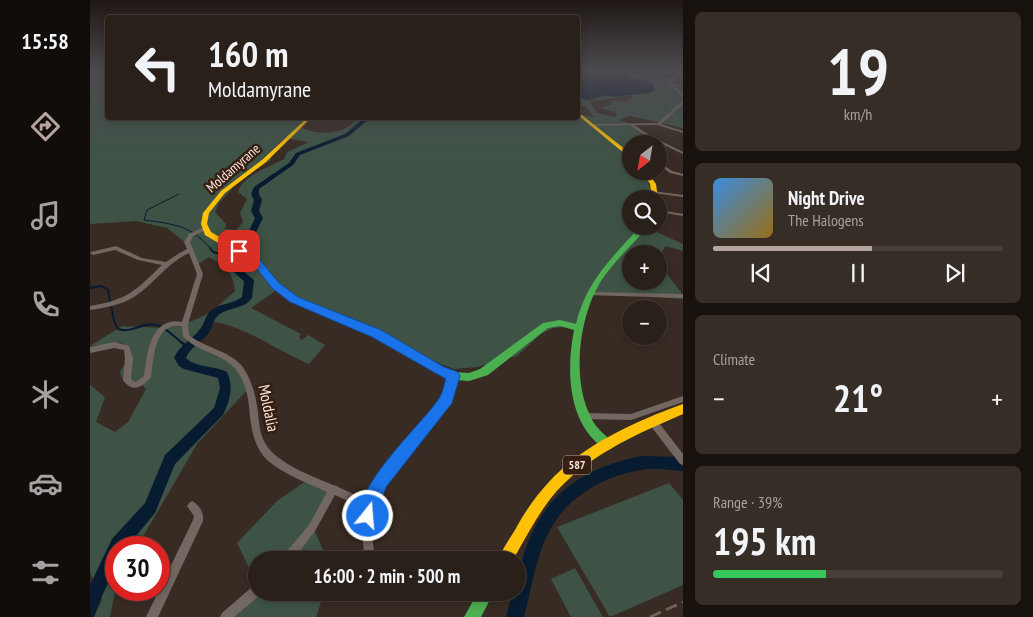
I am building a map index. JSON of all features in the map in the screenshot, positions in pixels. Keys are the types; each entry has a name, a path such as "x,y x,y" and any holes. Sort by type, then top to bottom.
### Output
{"street":[{"path":"659,124 683,102"},
{"path":"580,115 622,148"},
{"name":"Moldamyrane","path":"204,229 206,216 217,198 266,160 307,120"},
{"path":"630,124 654,140 683,154"},
{"path":"591,125 659,124 683,132"},
{"path":"668,169 678,176 683,175"},
{"path":"667,195 683,196"},
{"path":"667,212 683,215"},
{"path":"90,350 114,345 127,348 129,358 127,380 131,384 137,385 147,377 156,339 164,328 184,324 200,274 187,242 189,238 204,229 214,238 256,262 276,286 294,300 376,334 439,370 454,376 469,377 484,372 546,325 554,323 580,328"},
{"path":"607,445 588,426 577,389 576,360 580,328 589,294 603,272 637,235"},
{"path":"94,252 116,248 140,259 165,264"},
{"path":"90,308 109,305 136,293 165,264 190,250"},
{"path":"589,294 683,296"},
{"name":"Moldalia","path":"184,324 184,333 192,342 227,357 241,371 253,397 259,440 268,455 285,466 369,506"},
{"path":"369,551 366,526 369,506 387,472 447,399 454,376"},
{"path":"584,416 631,417 683,399"},
{"name":"587","path":"511,551 553,486 570,470 607,445 683,408"},
{"path":"652,422 682,459"},
{"path":"294,551 312,528 334,489"},
{"path":"152,617 198,521 198,515 192,506"},
{"path":"226,617 248,598"},
{"path":"472,617 482,601"}],"green space":[{"path":"90,100 105,100 105,120 306,120 299,126 321,133 338,131 352,124 355,120 580,120 580,114 594,117 586,107 580,105 580,100 604,100 590,102 597,113 615,117 617,113 601,108 610,105 613,100 624,102 628,100 683,100 683,128 630,116 619,120 631,124 643,134 622,135 622,180 647,180 650,190 622,190 622,235 664,235 683,244 683,251 667,245 622,245 622,290 667,290 667,274 683,295 683,299 593,293 582,326 553,328 541,334 517,356 477,367 454,369 428,359 368,325 298,300 281,287 251,308 301,334 299,337 302,340 308,335 325,345 309,364 250,334 226,324 214,322 198,342 240,367 249,388 197,444 143,536 105,536 105,601 113,601 110,617 94,617 102,600 99,581 95,583 90,572 90,385 105,397 96,422 115,432 128,422 146,389 142,385 127,384 121,376 120,372 128,359 127,347 121,343 90,346 122,326 163,328 166,325 187,322 204,316 235,291 230,274 220,263 209,257 197,265 186,243 167,228 136,221 90,224","holes":["285,138 309,142 287,152 284,159 245,181 238,192 247,199 240,213 243,222 236,230 225,229 226,224 215,212 219,203 232,189 231,186 271,160 270,152"]},
{"path":"309,479 332,492 314,529 323,551 248,551 248,566 237,543 277,501"},
{"path":"669,483 683,500 683,585 610,617 557,527"},
{"path":"575,568 603,617 571,617 551,579"},
{"path":"248,599 248,601 321,601 316,617 229,617"}],"water":[{"path":"99,581 104,588 94,617 90,617 90,590"}],"waterway":[{"path":"237,245 253,230 259,218 255,211 258,200 255,194 256,188 291,164 298,154 347,135 365,120"},
{"path":"179,194 147,210 144,220 189,230 211,249"},
{"path":"210,248 213,252 232,257"},
{"path":"90,603 118,545 150,508 170,460 219,411 226,388 223,375 193,368 183,363 180,358 188,345 206,329 213,314 247,298 249,280 234,268 232,253"},
{"path":"90,288 102,286 108,290 114,321 118,329 128,330 152,324 157,325 167,330 182,343"},
{"path":"181,342 186,346"},
{"path":"515,617 537,539 550,515 559,504 583,485 597,477 626,466 646,462 683,464"}],"railway":[{"path":"650,617 683,602"}],"traffic: fast":[{"path":"607,445 591,428 582,410 575,375 577,338 586,303 598,279 610,263 636,235"},
{"path":"378,334 439,370 454,376 469,377 484,372 546,325 560,323 580,328"},
{"path":"472,617 482,601"}],"traffic: slow":[{"path":"580,115 622,150"},
{"path":"307,120 264,161 223,192 206,213 204,224 208,233 256,262 276,286 294,300 378,334"},
{"path":"650,180 654,190"},
{"path":"510,551 539,503 566,473 597,450 648,424 683,409"}],"route":[{"path":"239,251 262,267 276,286 294,300 310,308 365,328 439,370 454,376 447,399 387,472 372,497 368,516"}]}
